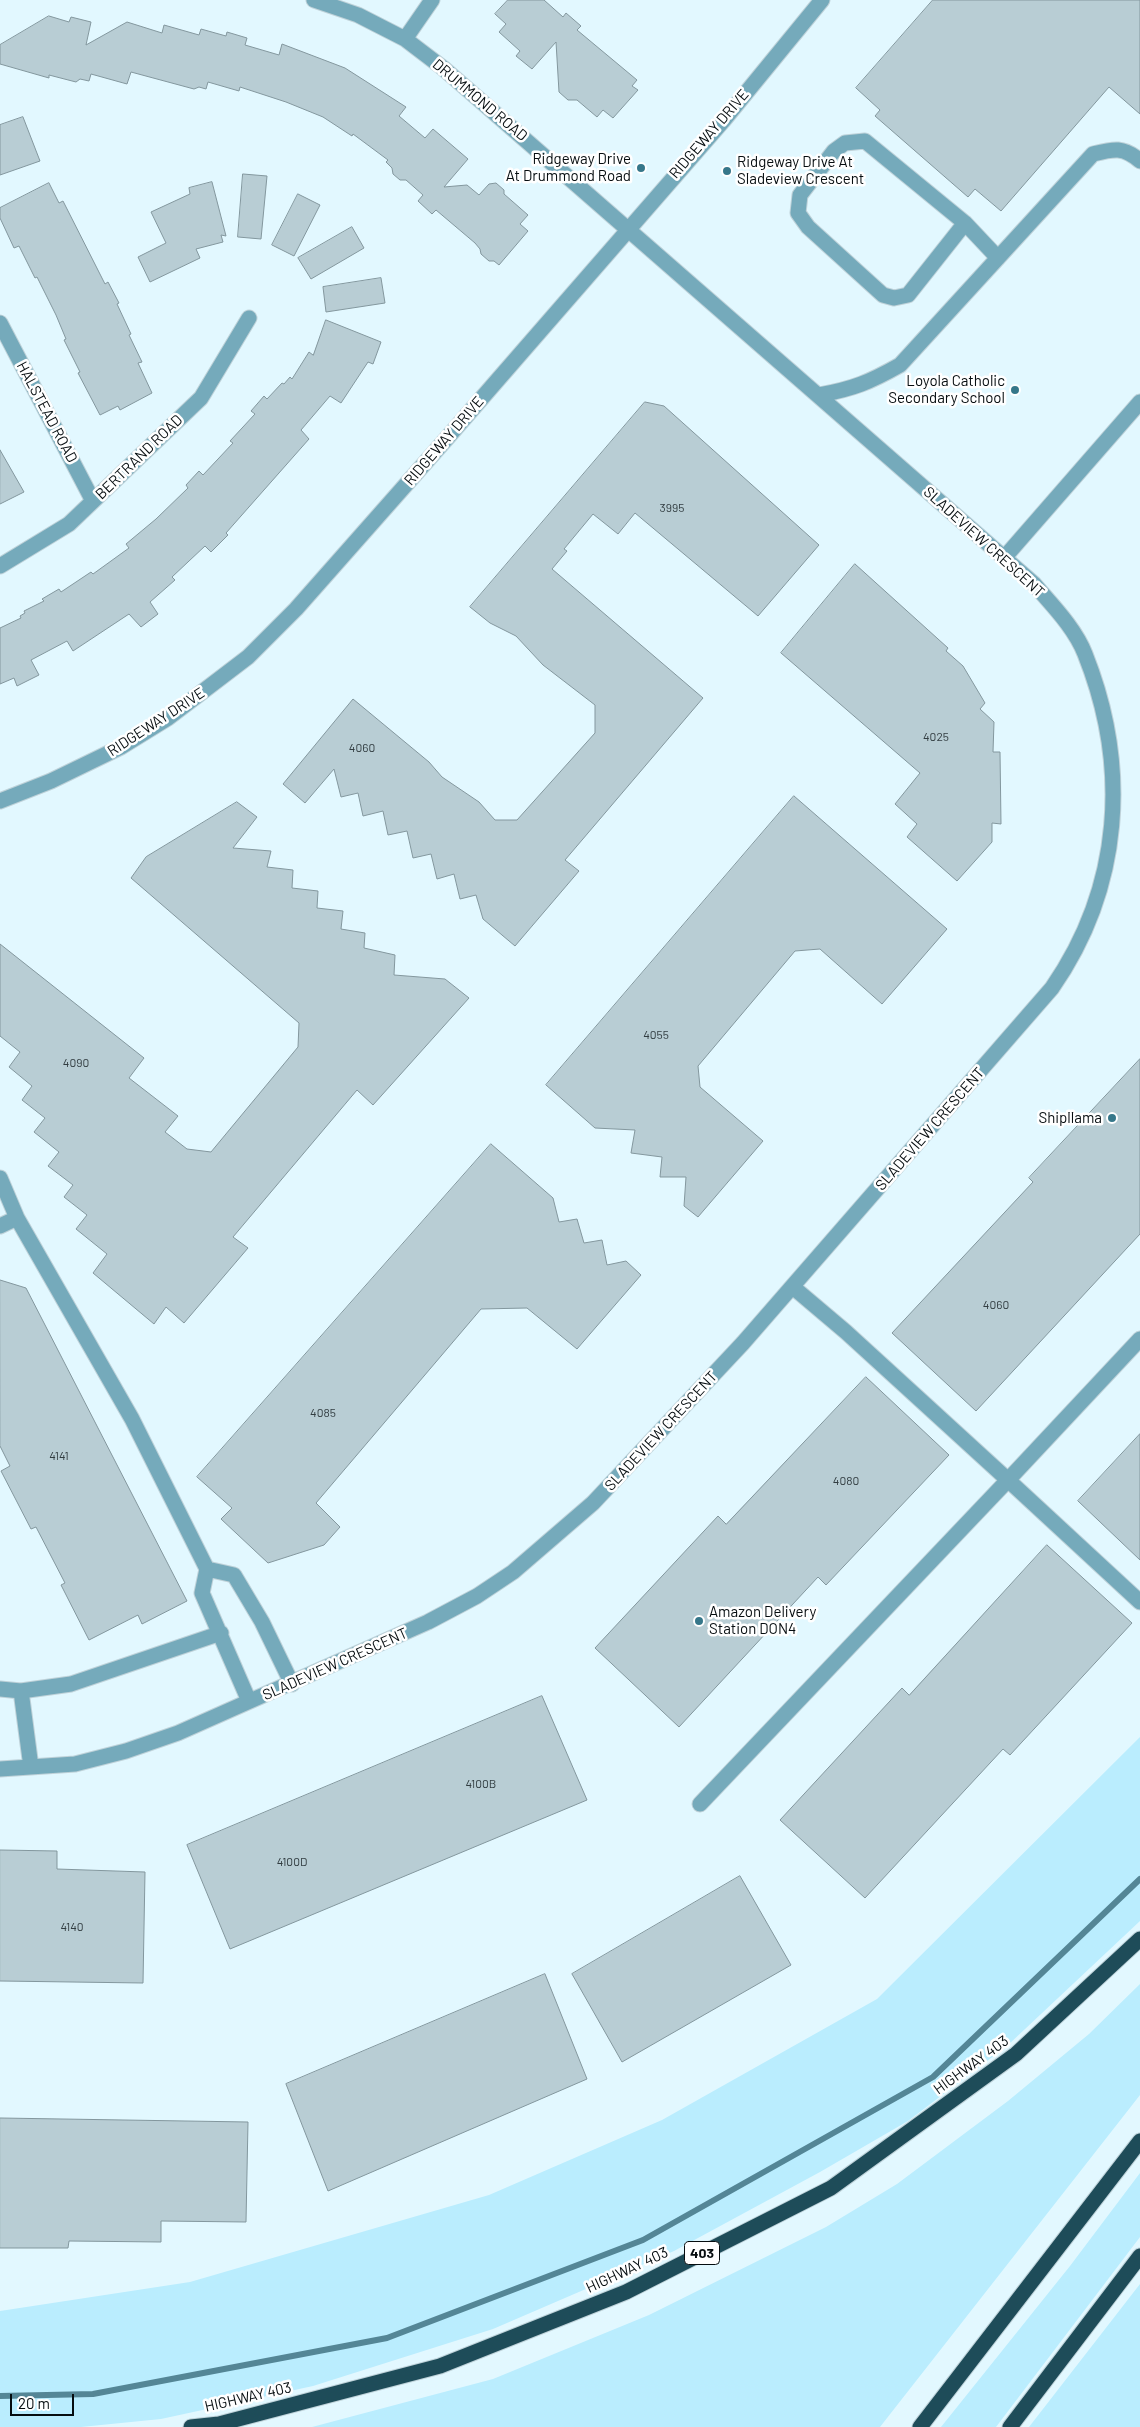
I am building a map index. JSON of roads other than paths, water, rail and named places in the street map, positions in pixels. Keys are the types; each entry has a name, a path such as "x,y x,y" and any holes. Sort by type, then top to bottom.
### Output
{"highway":[{"name":"HIGHWAY 403","path":"191,2427 220,2424 440,2366 626,2292 831,2188 1016,2054 1140,1938"},
{"path":"920,2427 1140,2141"},
{"path":"1010,2427 1140,2256"}],"street":[{"name":"DRUMMOND ROAD","path":"314,0 358,15 405,39 483,101 628,228"},
{"path":"405,39 432,0"},
{"name":"RIDGEWAY DRIVE","path":"0,801 51,781 121,747 168,718 248,657 309,594 723,121 822,0"},
{"path":"965,223 908,295 894,298 883,296 808,227 798,213 800,196 834,151 845,143 865,141 965,223 998,258"},
{"path":"819,395 846,390 870,382 900,365 1093,154 1112,149 1130,152 1140,161"},
{"name":"SLADEVIEW CRESCENT","path":"0,1769 76,1764 126,1751 178,1733 428,1622 477,1596 513,1572 593,1503 794,1288 1052,988 1070,962 1088,926 1109,857 1113,832 1115,789 1110,740 1085,653 1060,614 1034,584 628,228"},
{"name":"BERTRAND ROAD","path":"0,566 69,524 200,398 249,318"},
{"name":"HALSTEAD ROAD","path":"0,323 94,501"},
{"path":"1004,558 1140,402"},
{"path":"0,1178 17,1218 132,1419 207,1569 202,1593 249,1701"},
{"path":"0,1226 17,1218"},
{"path":"794,1288 846,1332 1140,1602"},
{"path":"700,1804 1140,1339"},
{"path":"207,1569 234,1575 262,1622 292,1684"},
{"path":"0,1688 21,1690 71,1684 221,1633"},
{"path":"21,1690 31,1768"}],"waterway":[{"path":"0,2396 93,2394 387,2338 643,2240 933,2077 1140,1879"}],"place":[{"name":"Ridgeway Drive At Drummond Road","path":"641,168"},
{"name":"Ridgeway Drive At Sladeview Crescent","path":"727,171"},
{"name":"Loyola Catholic Secondary School","path":"1015,390"},
{"name":"Shipllama","path":"1112,1118"},
{"name":"Amazon Delivery Station DON4","path":"699,1621"}]}
